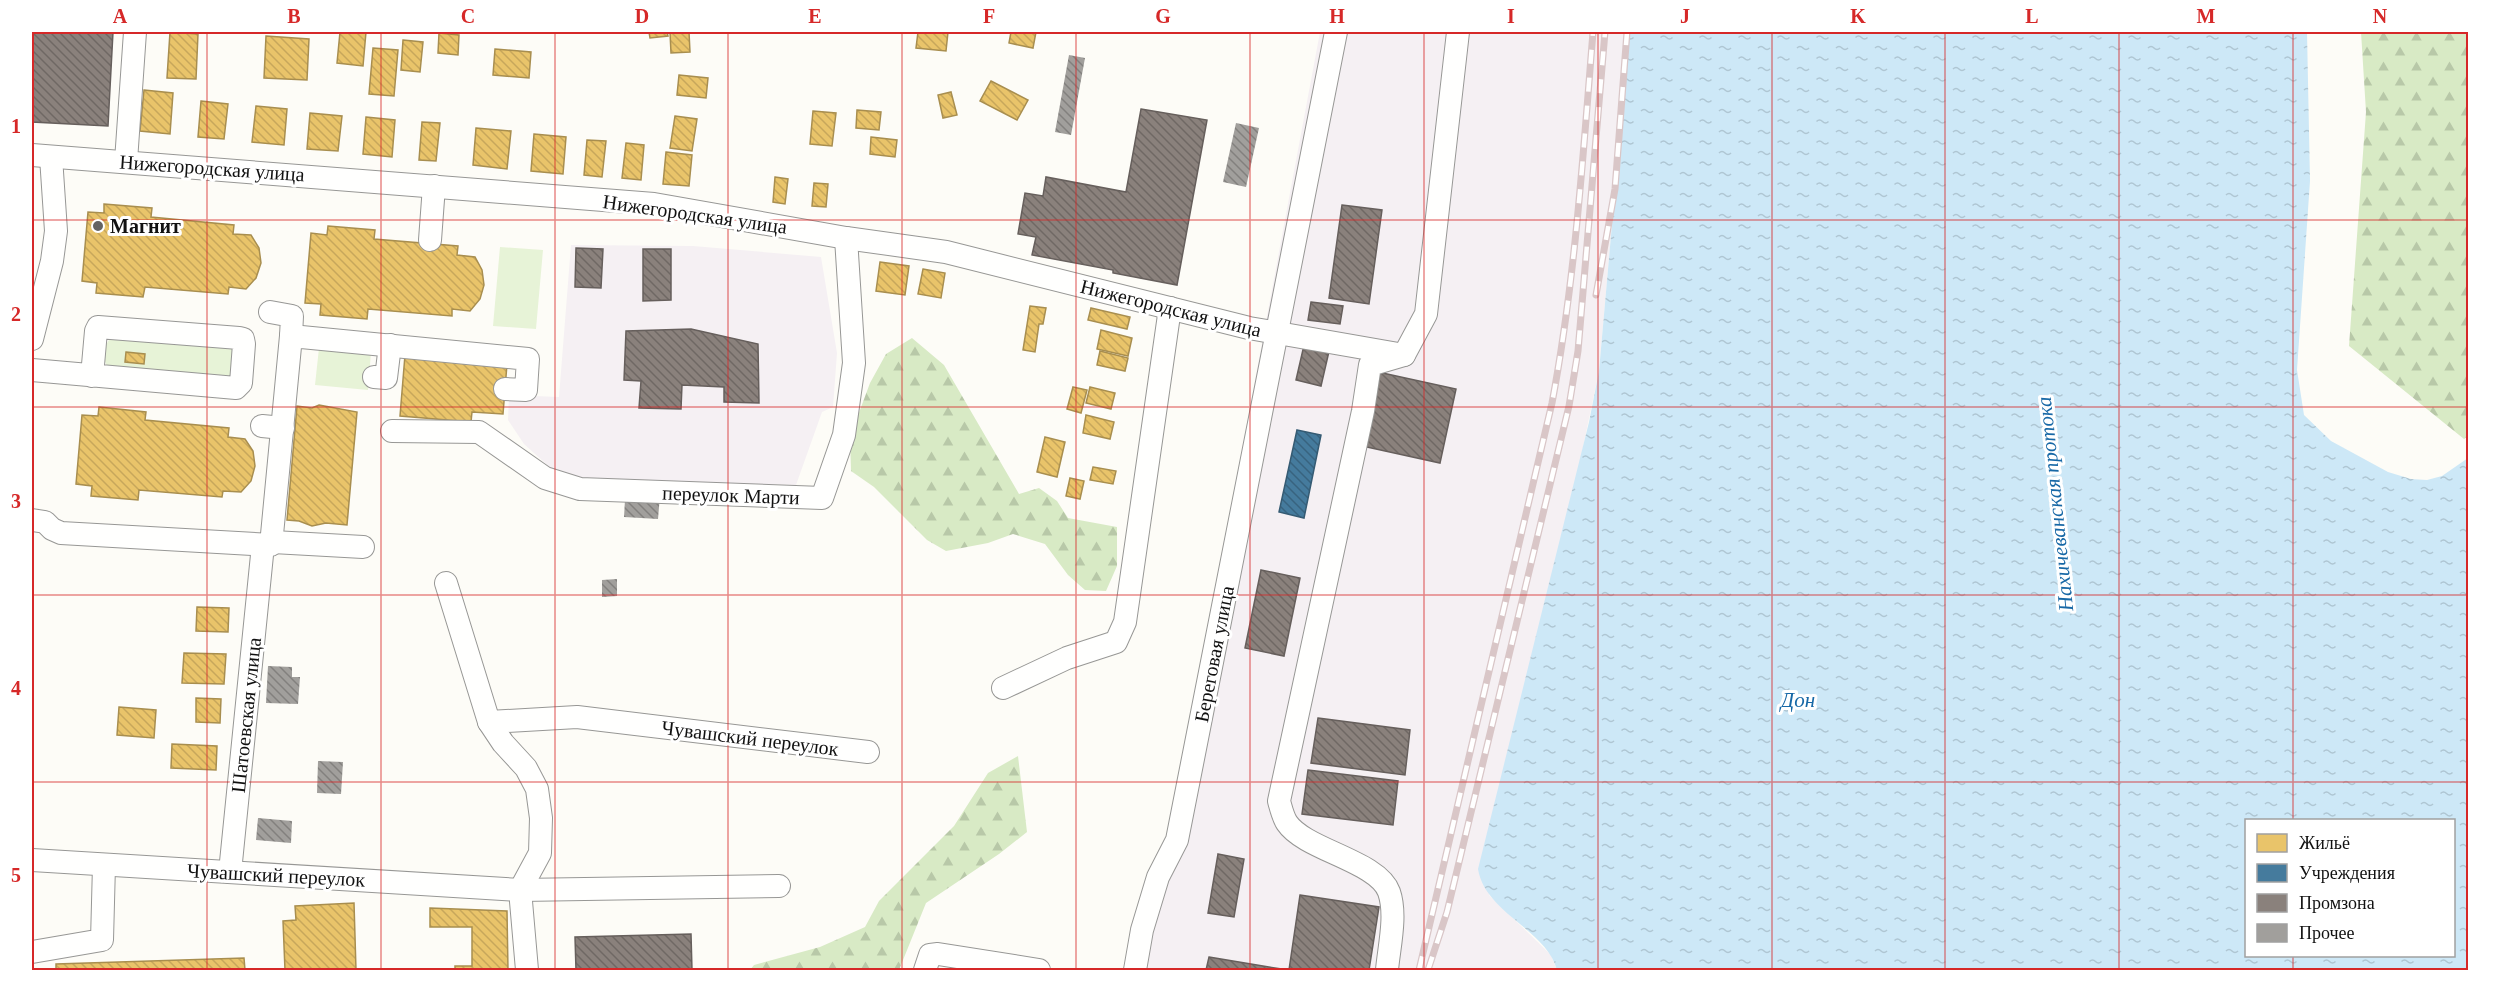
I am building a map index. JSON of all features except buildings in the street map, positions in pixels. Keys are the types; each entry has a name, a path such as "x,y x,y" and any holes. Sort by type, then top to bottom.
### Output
{"street":[{"path":"126,161 135,32"},
{"name":"Береговая улица","path":"1135,970 1142,930 1158,877 1177,840 1336,32"},
{"path":"1387,970 1392,910 1389,891 1379,879 1306,838 1287,824 1279,801 1360,423 1370,365 1404,356 1426,314 1458,32"},
{"path":"32,339 52,261 56,231 41,156"},
{"name":"Нижегородская улица","path":"41,156 654,204 846,238 946,252 1277,333 1404,356"},
{"path":"430,240 434,186"},
{"name":"переулок Марти","path":"392,431 479,432 545,478 580,489 822,498 844,435 854,363 846,238"},
{"path":"1003,688 1067,658 1116,642 1121,632 1125,622 1170,308"},
{"path":"270,312 292,316 291,336 528,359 526,390 505,389"},
{"path":"32,370 92,376 236,388 241,383 243,339 98,327 92,376"},
{"name":"Шатоевская улица","path":"230,872 266,548 272,427 291,336"},
{"path":"374,378 386,378 390,345"},
{"path":"32,520 45,522 52,529 61,533 266,548 363,547"},
{"path":"446,583 489,722 503,743 526,768 537,789 542,818 540,854 520,890 527,970"},
{"name":"Чувашский переулок","path":"489,722 577,717 868,752"},
{"name":"Чувашский переулок","path":"32,860 520,890 779,886"},
{"path":"32,952 102,940 104,865"},
{"path":"926,970 930,955 938,954 1039,970"}],"shaded area":[{"path":"1320,32 1629,32 1599,371 1489,895 1551,955 1557,970 1145,970"},
{"path":"571,245 693,246 821,257 837,353 833,407 822,412 796,485 582,481 554,471 524,444 508,420 509,395 559,397"}],"green space":[{"path":"2361,32 2468,32 2468,436 2464,439 2349,346 2366,112"},
{"path":"500,247 543,250 536,329 493,326"},
{"path":"112,337 233,347 231,378 109,369 104,352 106,344"},
{"path":"912,338 944,365 1019,494 1039,488 1057,501 1068,518 1117,527 1117,566 1106,591 1085,590 1068,575 1045,544 1013,534 988,543 946,551 927,540 874,487 851,471 850,437 870,383 886,354"},
{"path":"319,348 371,352 368,390 315,385"},
{"path":"1018,756 1027,832 999,854 926,903 899,970 750,970 754,965 820,947 865,927 879,901 954,826 988,773"}],"water":[{"name":"Дон","path":"1629,32 2307,32 2310,181 2297,370 2304,415 2331,441 2388,472 2411,479 2427,480 2442,476 2468,458 2468,970 1557,970 1551,956 1541,944 1492,898 1483,884 1478,869 1589,422 1599,371"}],"railway":[{"path":"1419,970 1552,403 1567,311 1582,172 1593,32"},
{"path":"1428,970 1447,912 1569,406 1578,351 1605,32"},
{"path":"1596,295 1615,189 1627,32"}],"place":[{"name":"Магнит","path":"98,226"}],"water label":[{"name":"Нахичеванская протока","path":"2055,504"}]}
